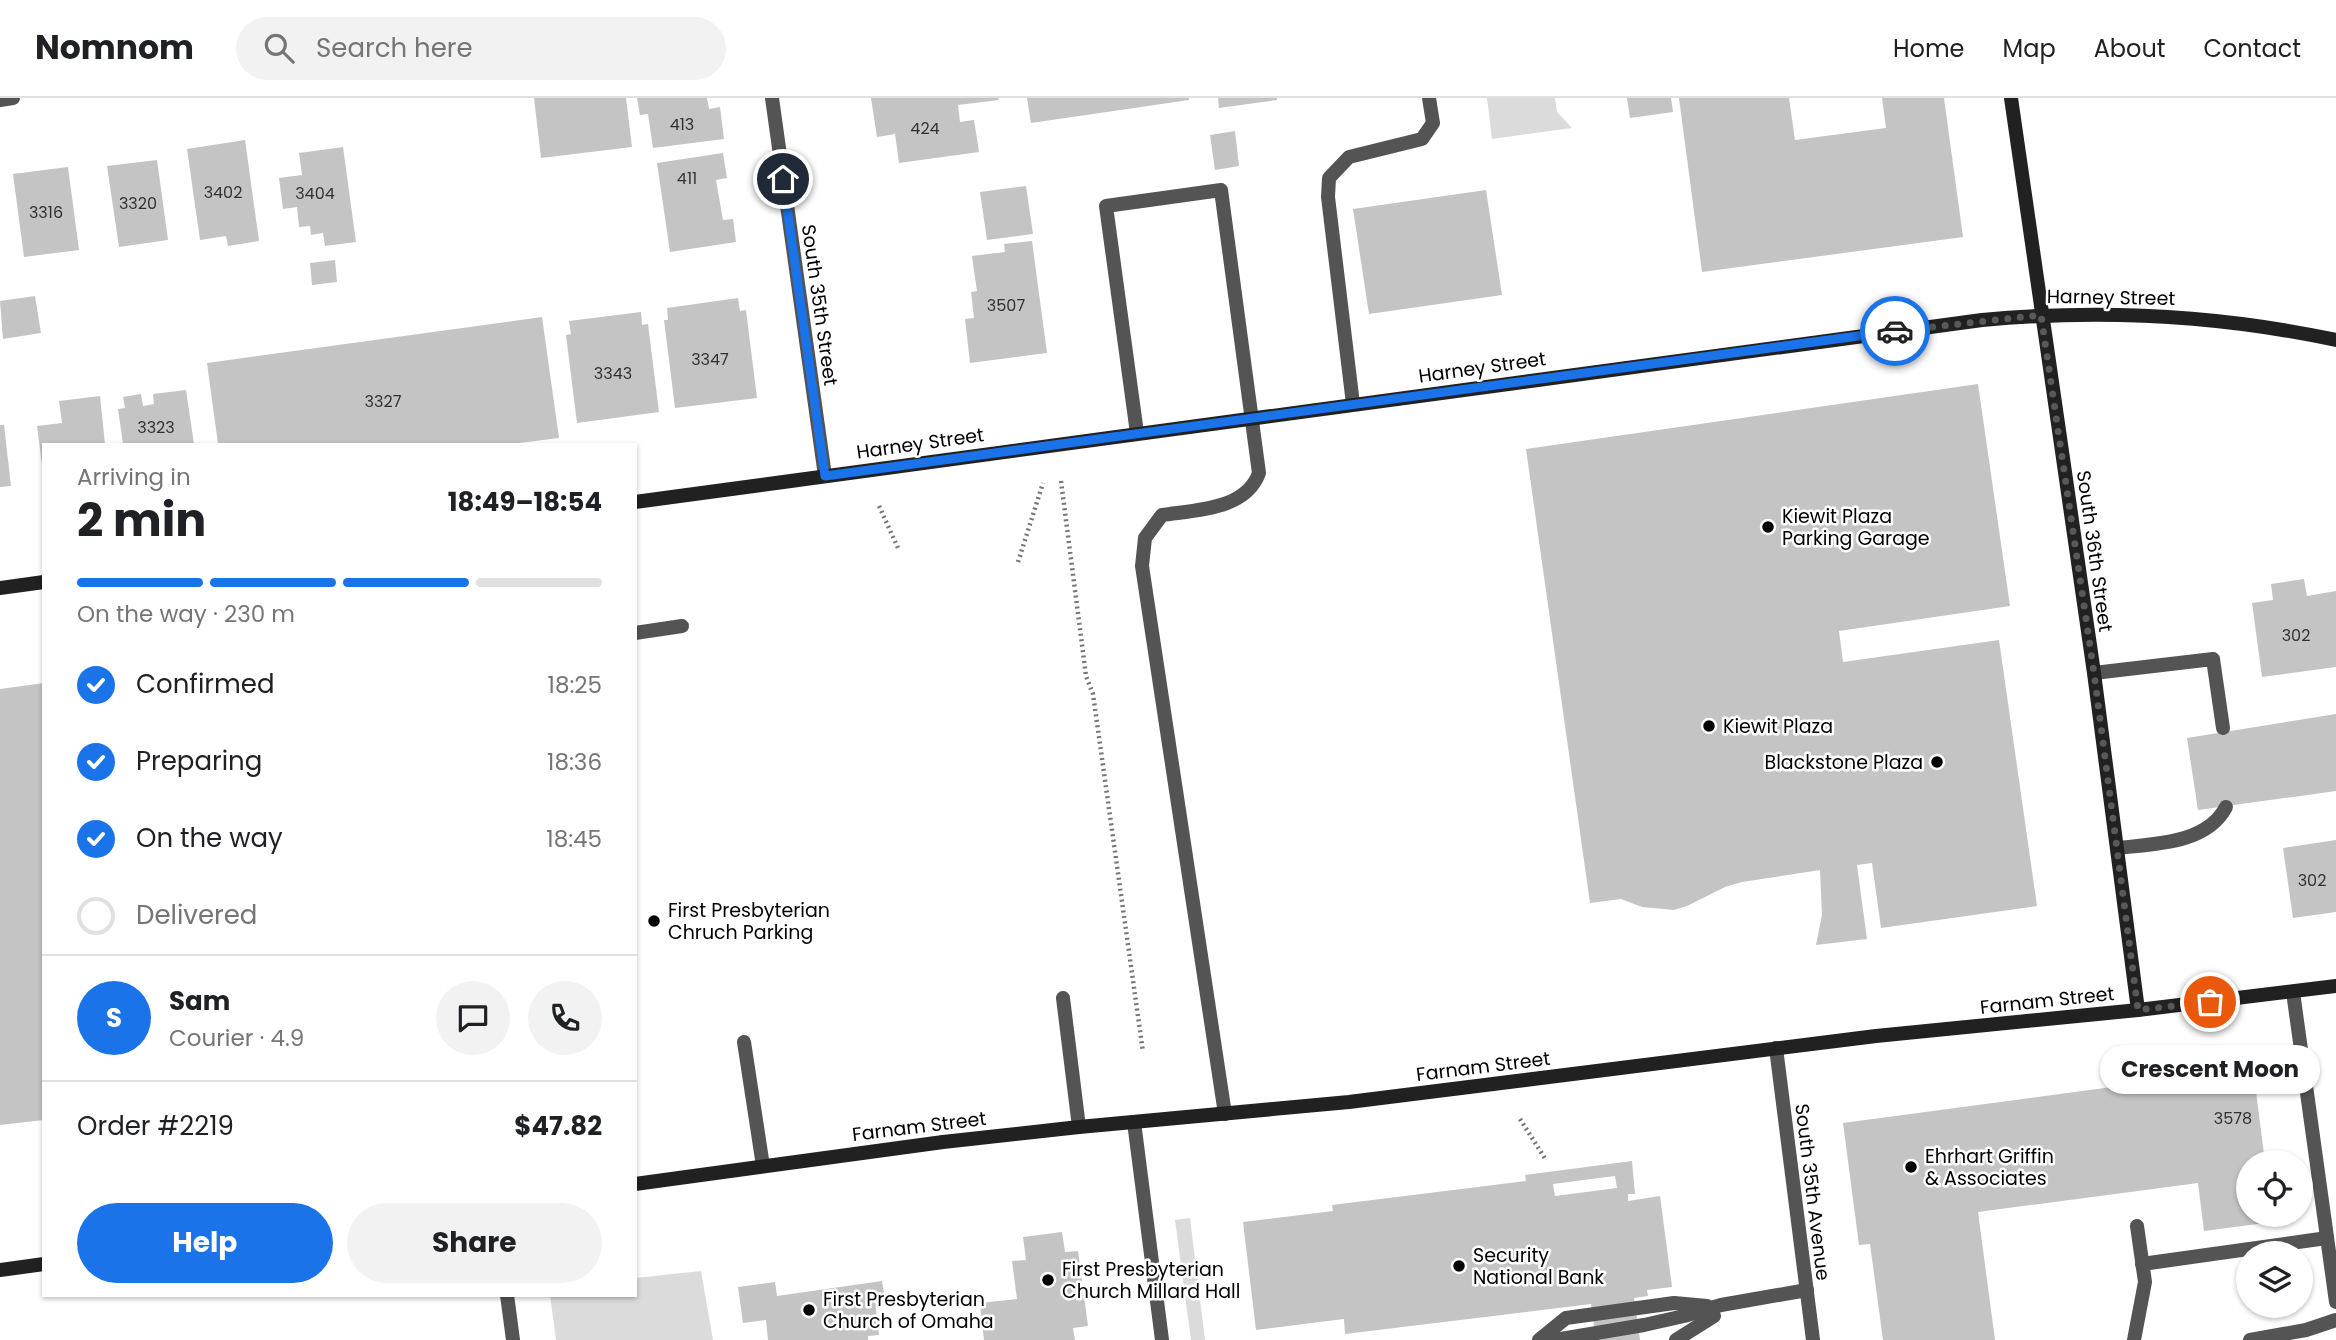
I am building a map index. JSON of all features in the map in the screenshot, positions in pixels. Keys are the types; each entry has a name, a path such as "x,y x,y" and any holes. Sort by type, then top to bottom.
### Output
{"main road":[{"name":"South 36th Street","path":"2011,98 2094,673 2138,1010"},
{"name":"Harney Street","path":"637,502 1916,328 2041,315 2165,316 2260,327 2336,340"},
{"path":"0,588 42,582"},
{"name":"Farnam Street","path":"637,1184 943,1142 1349,1102 1776,1048 2336,986"},
{"path":"0,1270 42,1265"}],"street":[{"path":"0,100 13,98"},
{"name":"South 35th Street","path":"772,98 825,476"},
{"path":"1353,404 1328,197 1329,178 1349,157 1422,139 1433,123 1429,98"},
{"path":"1137,433 1106,206 1221,190 1259,473 1249,491 1238,499 1209,508 1162,515 1145,538 1142,566 1225,1114"},
{"path":"637,633 682,626"},
{"path":"2094,673 2213,659 2223,728"},
{"path":"2117,848 2179,839 2213,824 2226,807"},
{"path":"2293,992 2336,1302"},
{"path":"1063,998 1079,1127"},
{"path":"744,1042 763,1166"},
{"name":"South 35th Avenue","path":"1776,1048 1813,1340"},
{"path":"1134,1122 1163,1340"},
{"path":"2134,1340 2145,1282 2137,1226"},
{"path":"2142,1264 2327,1238"},
{"path":"1555,1340 1685,1317 1807,1290"},
{"path":"507,1297 513,1340"},
{"path":"1539,1340 1566,1318 1674,1303 1717,1309"},
{"path":"1676,1340 1717,1309"},
{"path":"1699,1340 1717,1309"},
{"path":"2250,1340 2306,1330 2336,1320"}],"path":[{"path":"1061,481 1086,676 1093,694 1143,1052"},
{"path":"1018,562 1043,483"},
{"path":"879,506 898,548"},
{"path":"1520,1119 1546,1160"}],"shaded area":[{"path":"1487,98 1555,98 1557,112 1572,128 1492,139"},
{"path":"1190,1218 1205,1340 1191,1340 1175,1220"},
{"path":"701,1271 713,1340 556,1340 550,1297 637,1297 637,1278"}],"building":[{"path":"534,98 626,98 632,147 541,158"},
{"path":"637,98 707,98 709,109 720,107 724,139 653,148 648,114 640,115"},
{"path":"871,98 999,100 958,105 960,122 974,120 979,152 899,163 895,134 877,137"},
{"path":"1027,98 1189,98 1189,100 1031,123"},
{"path":"1218,98 1277,98 1277,100 1219,108"},
{"path":"1627,98 1671,98 1673,112 1630,118"},
{"path":"1679,98 1789,98 1795,140 1886,128 1882,98 1944,98 1963,237 1702,272"},
{"path":"1235,131 1239,166 1215,170 1210,135"},
{"path":"245,140 259,241 228,246 226,236 200,240 187,149"},
{"path":"343,147 356,242 325,246 323,233 311,235 310,226 299,227 297,207 283,209 279,178 302,175 299,153"},
{"path":"723,153 727,178 716,180 723,220 733,219 736,242 670,252 657,163"},
{"path":"157,160 168,240 119,247 107,166"},
{"path":"68,167 79,250 24,257 13,174"},
{"path":"1026,186 1033,234 987,240 980,192"},
{"path":"1486,190 1502,295 1369,314 1353,209"},
{"path":"1032,241 1047,353 970,363 965,319 974,318 971,292 977,291 972,256 1005,252 1004,244"},
{"path":"335,260 337,282 312,285 310,263"},
{"path":"35,296 41,333 3,339 0,301"},
{"path":"738,298 740,311 746,310 757,398 675,408 664,320 668,320 667,308"},
{"path":"641,312 642,325 648,324 659,412 577,423 566,335 571,334 569,321"},
{"path":"542,317 559,438 519,443 218,443 207,363"},
{"path":"1978,384 2010,606 1839,631 1843,662 1999,640 2037,906 1881,928 1872,863 1857,865 1867,939 1816,945 1822,915 1820,870 1742,882 1674,910 1642,907 1621,899 1590,903 1526,449"},
{"path":"186,390 194,443 123,443 118,409 125,408 123,397 141,394 143,406 154,404 153,394"},
{"path":"100,396 105,443 42,443 42,465 37,426 62,423 59,401"},
{"path":"0,425 4,425 11,486 0,487"},
{"path":"2304,579 2307,596 2336,591 2336,667 2262,677 2252,603 2273,600 2271,584"},
{"path":"42,683 42,1120 0,1125 0,689"},
{"path":"2336,714 2336,791 2198,810 2187,738"},
{"path":"2336,840 2336,912 2293,918 2283,848"},
{"path":"2253,1068 2263,1150 2236,1150 2236,1227 2204,1231 2198,1183 1978,1212 1995,1340 1883,1340 1870,1244 1859,1245 1843,1123"},
{"name":"Security National Bank","path":"1632,1161 1635,1194 1628,1194 1628,1201 1660,1196 1672,1287 1647,1290 1648,1296 1634,1298 1640,1340 1596,1340 1591,1304 1345,1334 1344,1319 1256,1330 1243,1222 1333,1211 1332,1205 1526,1181 1525,1175","holes":["1615,1176 1617,1188 1555,1196 1553,1184"]},
{"name":"First Presbyterian Church Millard Hall","path":"1062,1232 1065,1252 1078,1251 1088,1326 1073,1328 1075,1340 984,1340 980,1303 1017,1299 1012,1261 1026,1260 1023,1237"},
{"name":"First Presbyterian Church of Omaha","path":"882,1281 885,1299 875,1300 879,1335 868,1336 868,1340 768,1340 766,1320 743,1323 738,1287 775,1282 777,1296"}],"way so far":[{"path":"1895,331 2041,315 2094,673 2138,1010 2210,1002"}],"place":[{"name":"Kiewit Plaza Parking Garage","path":"1768,527"},
{"name":"Kiewit Plaza","path":"1709,726"},
{"name":"Blackstone Plaza","path":"1937,762"},
{"name":"First Presbyterian Chruch Parking","path":"654,921"},
{"name":"Crescent Moon","path":"2210,1002"},
{"name":"Ehrhart Griffin & Associates","path":"1911,1167"},
{"name":"Security National Bank","path":"1459,1266"},
{"name":"First Presbyterian Church Millard Hall","path":"1048,1280"},
{"name":"First Presbyterian Church of Omaha","path":"809,1310"}],"route":[{"path":"783,179 825,476 1895,331"}]}
